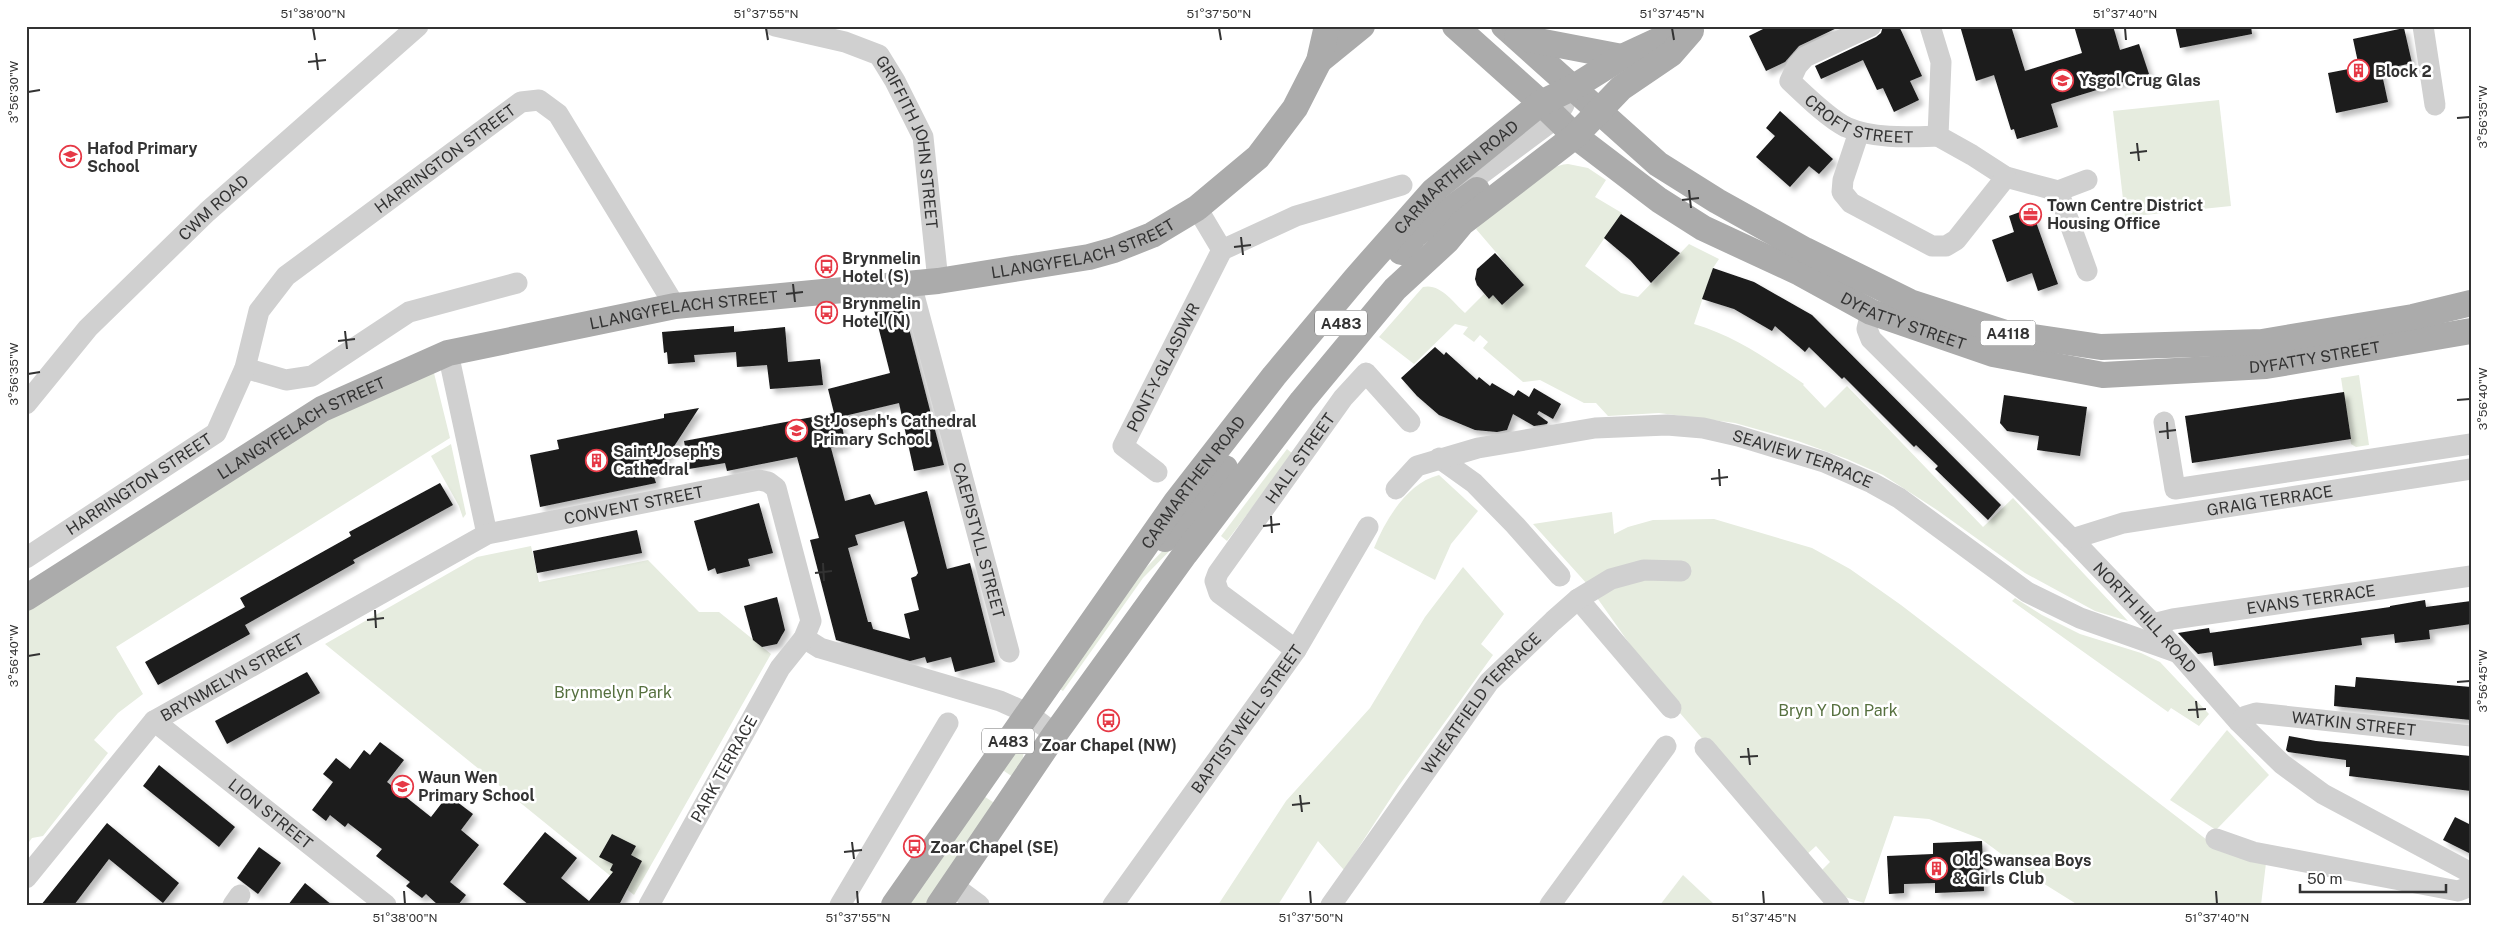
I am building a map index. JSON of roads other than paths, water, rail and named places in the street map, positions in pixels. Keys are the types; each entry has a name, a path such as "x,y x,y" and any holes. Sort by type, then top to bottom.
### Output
{"main road":[{"name":"LLANGYFELACH STREET","path":"26,598 322,409 448,353 675,306 938,281 1114,250 1152,235 1197,208 1258,157 1295,108 1319,61 1327,26"},
{"path":"1319,61 1362,26"},
{"name":"DYFATTY STREET","path":"1444,26 1464,34 1559,121 1659,200 1703,228 1800,273 1871,312 1993,354 2103,375 2266,366 2471,331"},
{"path":"1559,121 1574,87 1622,57 1689,26"},
{"path":"1599,113 1622,88 1671,54 1694,26"},
{"path":"1510,32 1622,57"},
{"name":"DYFATTY STREET","path":"1510,32 1574,87 1599,113 1658,164 1717,201 1805,250 1910,302 2006,333 2101,347 2262,342 2414,317 2471,303"},
{"name":"A483","path":"1124,578 1192,512 1258,424 1415,235 1492,179 1536,143 1559,121 1599,113"},
{"name":"A483","path":"945,895 1055,734 1185,554 1296,408 1395,289 1447,241 1559,121"},
{"name":"CARMARTHEN ROAD","path":"894,905 1176,502 1356,278 1433,191 1559,121"}],"street":[{"name":"CWM ROAD","path":"26,404 88,328 207,212 418,26"},
{"name":"CROFT STREET","path":"1871,26 1805,58 1797,66 1790,80 1845,126 1859,132 1909,137 1938,136 2006,177 2058,191"},
{"name":"CROFT STREET","path":"1930,26 1941,62 1938,136"},
{"path":"2423,26 2435,105"},
{"name":"GRIFFITH JOHN STREET","path":"786,28 845,42 879,55 895,81 924,137 938,281"},
{"name":"HARRINGTON STREET","path":"26,558 216,434 245,368 259,311 286,276 521,102 539,100 558,114 675,306"},
{"path":"1859,132 1843,180 1842,192 1851,202 1932,246 1946,246 1956,240 2006,177"},
{"path":"2087,180 2058,191 2088,271"},
{"path":"1197,208 1222,250 1296,216 1402,185"},
{"name":"PONT-Y-GLASDWR","path":"1157,472 1123,446 1222,250"},
{"path":"245,368 286,380 312,376 409,312 517,282"},
{"name":"CAEPISTYLL STREET","path":"911,284 1009,652"},
{"name":"NORTH HILL ROAD","path":"1871,312 1868,328 1871,339 2072,539 2179,653 2239,722 2282,764 2323,794 2471,873"},
{"path":"448,353 487,534"},
{"name":"HALL STREET","path":"1296,650 1226,599 1219,593 1215,581 1234,549 1343,398 1366,373 1410,422"},
{"path":"2164,422 2175,489 2471,444"},
{"name":"SEAVIEW TERRACE","path":"1396,489 1417,466 1478,448 1614,426 1667,425 1702,428 1738,436 1824,462 1872,483 1899,498 2027,592 2080,618 2179,653"},
{"path":"1439,458 1474,483 1515,525 1560,576"},
{"name":"GRAIG TERRACE","path":"2072,539 2123,523 2471,469"},
{"name":"CONVENT STREET","path":"487,534 759,480 768,482 776,488 811,621 804,638"},
{"name":"BAPTIST WELL STREET","path":"1113,905 1296,650 1368,526"},
{"name":"BRYNMELYN STREET","path":"26,878 154,721 487,534"},
{"name":"WHEATFIELD TERRACE","path":"1332,905 1490,682 1578,600 1611,579 1644,570 1681,571"},
{"name":"EVANS TERRACE","path":"2152,624 2173,619 2471,576"},
{"path":"1578,600 1671,708"},
{"path":"804,638 820,648 1000,700 1027,713 1055,734"},
{"name":"PARK TERRACE","path":"649,905 780,668 804,638"},
{"name":"WATKIN STREET","path":"2239,722 2246,716 2256,713 2471,736"},
{"name":"LION STREET","path":"154,721 386,905"},
{"path":"840,905 948,724"},
{"path":"1550,905 1666,746"},
{"path":"1705,748 1839,905"},
{"path":"2216,839 2253,852 2458,891 2471,886"},
{"path":"945,895 979,905"}],"place":[{"name":"Block 2","path":"2359,71"},
{"name":"Ysgol Crug Glas","path":"2063,80"},
{"name":"Hafod Primary School","path":"71,157"},
{"name":"Town Centre District Housing Office","path":"2031,214"},
{"name":"Brynmelin Hotel (S)","path":"826,267"},
{"name":"Brynmelin Hotel (N)","path":"826,312"},
{"name":"St Joseph's Cathedral Primary School","path":"797,430"},
{"name":"Saint Joseph's Cathedral","path":"597,460"},
{"name":"Zoar Chapel (NW)","path":"1109,721"},
{"name":"Waun Wen Primary School","path":"402,786"},
{"name":"Zoar Chapel (SE)","path":"914,847"},
{"name":"Old Swansea Boys & Girls Club","path":"1936,869"}],"park label":[{"name":"Brynmelyn Park","path":"613,692"},
{"name":"Bryn Y Don Park","path":"1838,710"}]}
